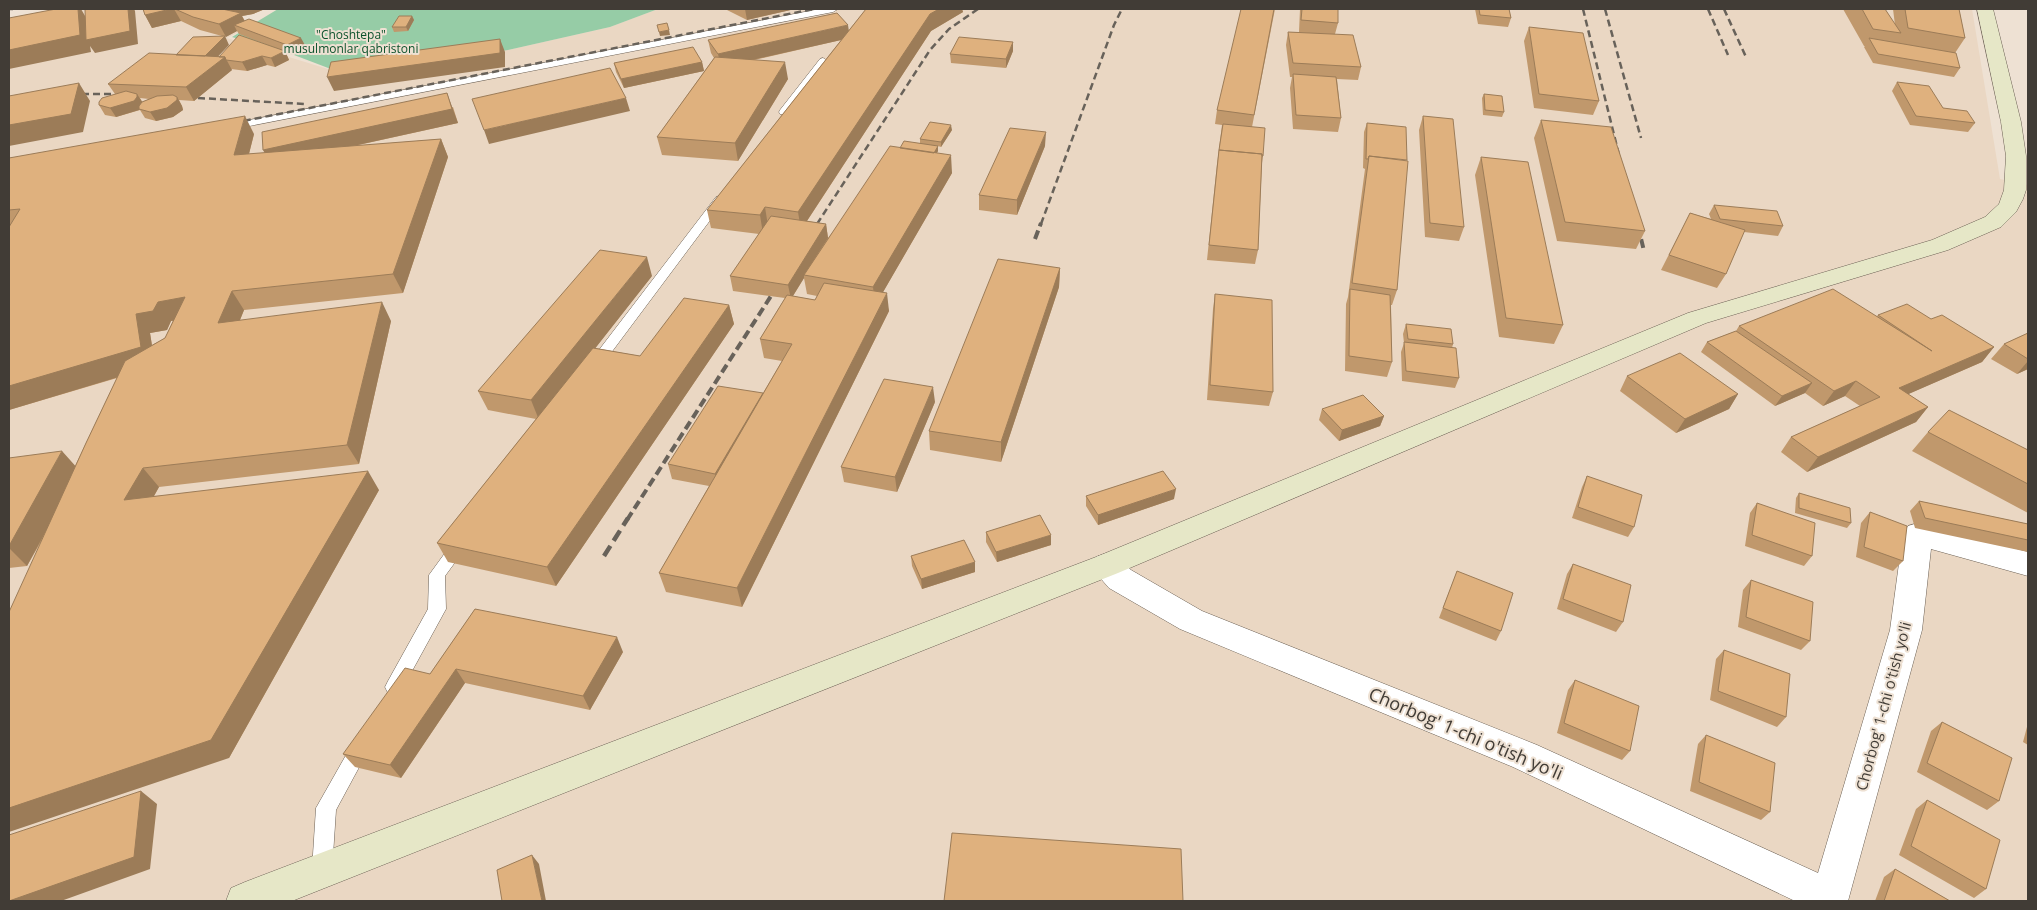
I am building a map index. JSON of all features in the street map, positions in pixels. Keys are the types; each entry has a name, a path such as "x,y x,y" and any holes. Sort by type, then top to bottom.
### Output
{"street":[{"path":"245,901 1107,565 1697,318 1940,245 1993,222 2002,216 2022,191 2011,122 1985,9"},
{"name":"Chorbog' 1-chi o'tish yo'li","path":"1107,565 1120,579 1191,620 1525,756 1830,900 1906,630 1918,534 2028,564"}],"lane":[{"path":"223,128 833,9"},
{"path":"775,125 822,61"},
{"path":"585,378 728,188"},
{"path":"389,696 438,609 437,575 467,536"},
{"path":"322,870 326,808 370,730"}],"shaded area":[{"path":"73,9 201,9 250,26 227,38 344,74 508,50 610,27 658,9 1972,9 2000,179 2028,185 2028,901 9,901 9,22"}],"green space":[{"name":"\"Choshtepa\" musulmonlar qabristoni","path":"278,9 658,9 610,27 508,50 344,74 294,55 232,37"}],"building":[{"path":"56,9 78,9 80,35 9,50 9,18"},
{"path":"85,9 128,9 130,31 86,40"},
{"path":"143,9 171,9 145,15"},
{"path":"175,9 222,9 241,13 219,24 193,17"},
{"path":"866,9 939,9 930,14 798,212 765,207 760,215 707,210"},
{"path":"1241,9 1274,9 1254,115 1217,110"},
{"path":"1302,9 1338,9 1338,23 1301,20"},
{"path":"1479,9 1509,9 1511,18 1480,15"},
{"path":"1862,9 1885,9 1901,33 1873,29"},
{"path":"1905,9 1959,9 1965,38 1908,28"},
{"path":"837,13 848,25 718,54 708,40"},
{"path":"399,16 412,16 406,27 392,27"},
{"path":"249,19 301,38 287,45 234,25"},
{"path":"667,23 669,30 659,32 657,25"},
{"path":"1529,27 1583,33 1599,101 1539,94"},
{"path":"1288,32 1353,35 1361,67 1293,63"},
{"path":"239,35 285,51 271,58 262,56 242,62 219,57"},
{"path":"225,36 205,56 176,55 193,37"},
{"path":"959,37 1013,42 1006,59 950,54"},
{"path":"1869,38 1956,53 1960,68 1878,54"},
{"path":"500,39 500,53 327,77 331,62"},
{"path":"693,47 702,62 621,79 614,63"},
{"path":"149,53 225,57 186,87 108,84"},
{"path":"715,57 785,62 735,143 657,137"},
{"path":"610,68 626,98 484,130 472,99"},
{"path":"1293,74 1336,77 1341,118 1296,115"},
{"path":"1897,82 1929,86 1943,108 1967,111 1975,123 1916,116"},
{"path":"79,83 71,114 9,125 9,96"},
{"path":"126,91 137,94 134,101 110,108 99,105 102,98"},
{"path":"447,93 452,109 263,150 262,132"},
{"path":"1484,94 1502,96 1504,112 1485,110"},
{"path":"173,95 177,97 177,100 167,108 150,112 139,109 142,102 157,96"},
{"path":"245,116 234,155 441,139 393,274 232,291 218,323 382,302 347,445 143,468 124,500 368,471 211,740 9,808 9,612 125,361 165,338 185,297 158,302 153,311 136,314 141,347 9,386 9,227 20,209 9,210 9,158"},
{"path":"1423,116 1453,119 1464,227 1430,223"},
{"path":"1541,120 1611,127 1645,231 1565,222"},
{"path":"930,122 951,125 941,142 920,139"},
{"path":"1367,123 1406,127 1407,160 1369,156 1366,159"},
{"path":"1223,124 1265,128 1263,156 1262,154 1219,150"},
{"path":"1010,128 1046,132 1017,200 979,195"},
{"path":"904,141 938,146 934,153 900,148"},
{"path":"890,146 951,155 873,287 804,275"},
{"path":"1219,150 1262,154 1258,250 1209,245"},
{"path":"1369,156 1408,161 1397,290 1352,283"},
{"path":"1481,157 1528,162 1563,325 1506,318"},
{"path":"1714,205 1777,211 1783,226 1720,219"},
{"path":"1690,213 1745,230 1726,274 1669,255"},
{"path":"771,216 826,224 788,285 730,276"},
{"path":"600,250 647,257 531,400 478,391"},
{"path":"998,259 1060,268 1001,442 929,431"},
{"path":"824,283 887,293 737,588 659,573 792,344 760,339 787,295 815,300"},
{"path":"1350,289 1390,295 1392,362 1349,356"},
{"path":"1833,289 1932,351 1878,315 1907,304 1931,319 1942,315 1994,347 1899,388 1928,407 1818,457 1791,437 1880,397 1856,381 1834,391 1739,326"},
{"path":"1215,294 1272,300 1273,392 1210,385"},
{"path":"684,298 729,305 547,567 437,543 593,348 640,356"},
{"path":"1406,324 1451,329 1453,344 1408,339"},
{"path":"1736,331 1812,383 1782,396 1707,342"},
{"path":"2028,333 2028,359 2004,344"},
{"path":"1404,342 1456,348 1459,378 1406,371"},
{"path":"1680,353 1738,394 1685,419 1627,376"},
{"path":"884,379 933,387 895,477 841,467"},
{"path":"718,386 763,393 715,474 668,464"},
{"path":"1363,395 1384,416 1342,430 1322,409"},
{"path":"1949,410 2028,450 2028,484 1928,432"},
{"path":"62,451 9,546 9,458"},
{"path":"1163,471 1176,489 1098,515 1086,496"},
{"path":"1587,476 1642,495 1634,527 1578,507"},
{"path":"1799,493 1850,508 1851,523 1799,508"},
{"path":"1919,501 2028,524 2028,540 1925,518"},
{"path":"1757,503 1815,523 1812,556 1752,535"},
{"path":"1870,512 1907,526 1903,561 1864,547"},
{"path":"1040,515 1051,535 996,552 986,532"},
{"path":"964,540 975,562 921,579 911,556"},
{"path":"1573,564 1631,585 1623,622 1563,599"},
{"path":"1457,571 1513,593 1501,631 1443,608"},
{"path":"1751,580 1813,602 1810,641 1746,617"},
{"path":"475,609 617,637 583,696 456,669 390,765 343,754 405,668 430,674"},
{"path":"1724,650 1790,674 1786,717 1718,691"},
{"path":"1575,680 1639,706 1630,751 1564,723"},
{"path":"1942,722 2012,758 1999,801 1927,763"},
{"path":"1706,735 1775,763 1770,812 1699,782"},
{"path":"141,791 134,857 9,901 9,835"},
{"path":"1927,800 2000,840 1986,889 1911,846"},
{"path":"952,833 1181,849 1183,901 944,901"},
{"path":"532,855 542,901 502,901 497,870"},
{"path":"1895,869 1950,901 1884,901"}],"railway":[{"path":"233,123 814,9"},
{"path":"817,224 930,50 949,29 978,9"},
{"path":"1041,224 1114,25 1122,9"},
{"path":"1583,9 1620,159"},
{"path":"1605,9 1641,138"},
{"path":"1708,9 1728,55"},
{"path":"1724,9 1746,57"},
{"path":"71,94 121,94"},
{"path":"198,98 304,104"},
{"path":"811,234 818,223"},
{"path":"1035,239 1041,223"},
{"path":"1638,226 1644,251"},
{"path":"627,520 771,296"},
{"path":"604,556 628,518"}]}
